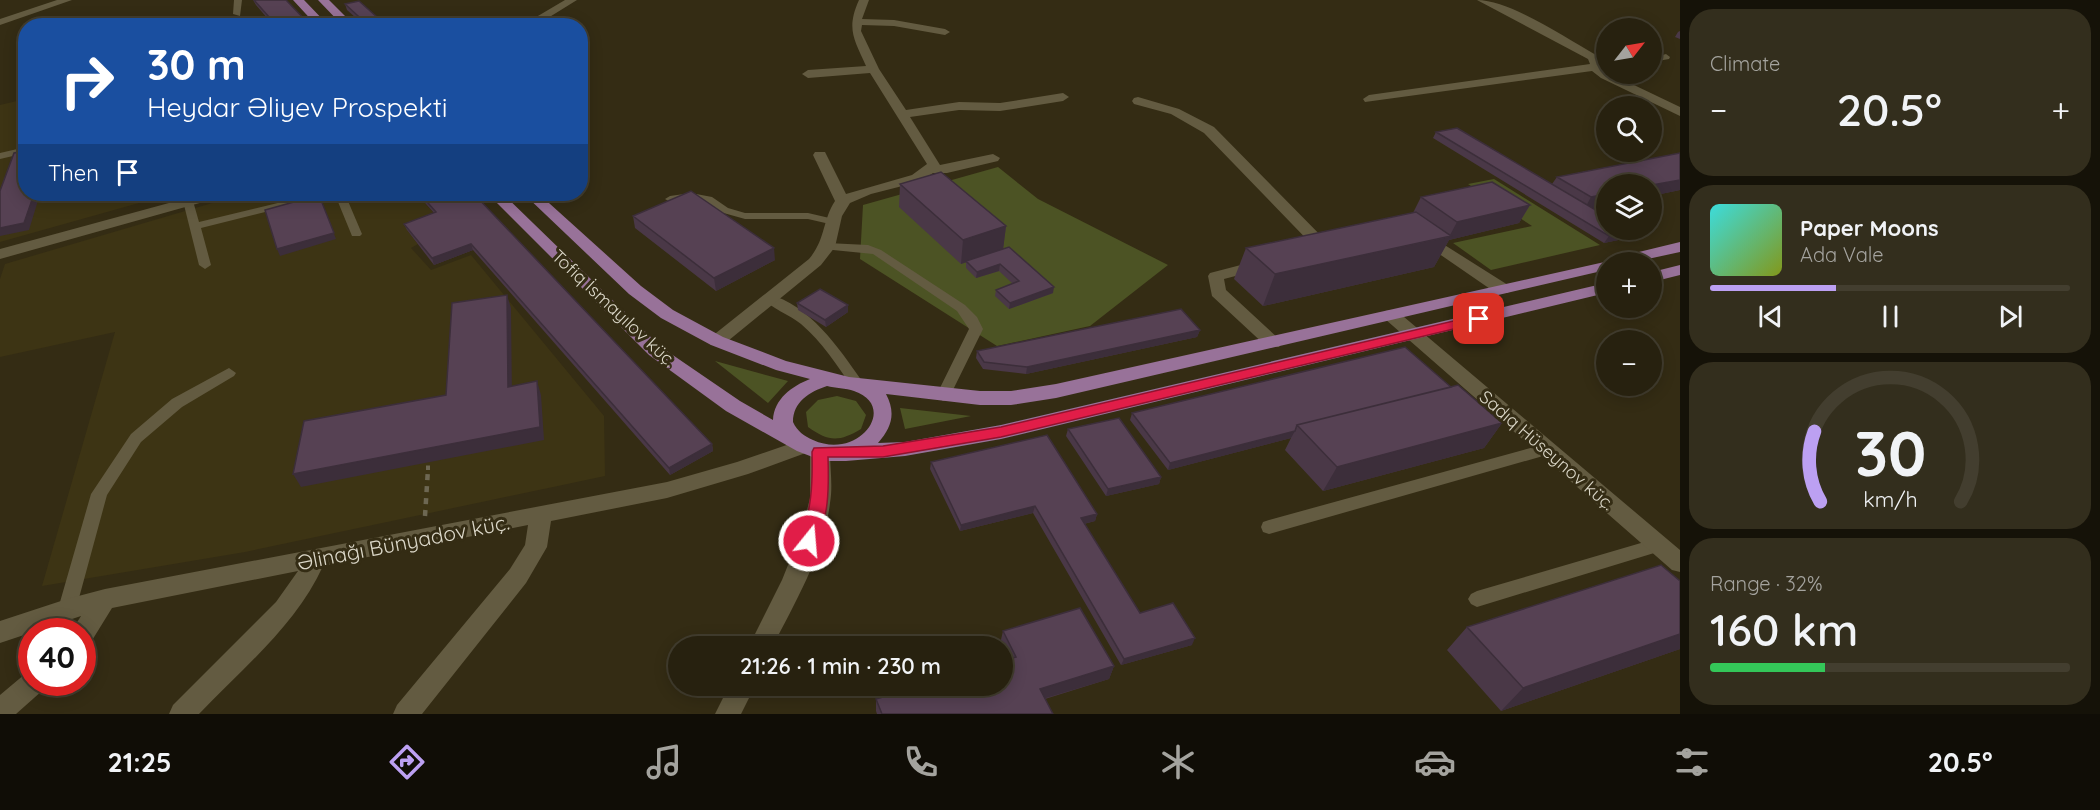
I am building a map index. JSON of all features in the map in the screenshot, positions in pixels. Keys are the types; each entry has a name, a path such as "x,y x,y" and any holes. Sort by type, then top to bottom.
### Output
{"main road":[{"path":"298,0 316,18"},
{"path":"323,0 342,18"},
{"name":"Tofiq İsmayılov küç.","path":"502,201 655,351 733,406 820,450"},
{"path":"539,201 635,290 667,314 717,341 782,366 850,382 878,398 883,408 884,419 882,429 874,438 864,446 850,451 820,450 792,437 784,426 783,413 787,401 797,392 810,384 826,380 850,382 943,396 1011,398 1045,393 1273,343 1596,267"},
{"path":"1662,252 1680,248"},
{"path":"1662,274 1680,270"},
{"path":"820,450 905,449 1001,432 1596,290"}],"street":[{"path":"0,22 67,0"},
{"path":"540,18 572,0"},
{"path":"717,341 815,261 827,247 843,202 854,195 916,178 934,165 933,159 901,115 873,69 856,31 856,22 864,0"},
{"path":"1482,0 1535,25 1592,57 1596,63"},
{"path":"856,22 894,23 945,32"},
{"path":"1369,99 1596,68"},
{"path":"808,74 873,69"},
{"path":"1624,84 1677,109"},
{"path":"901,115 959,106 1000,107 1064,97"},
{"path":"1138,101 1160,104 1186,115 1209,130 1332,249 1306,255"},
{"path":"820,155 843,202"},
{"path":"931,169 947,169 993,158"},
{"path":"0,255 188,201"},
{"path":"1411,234 1420,235 1433,242 1502,289"},
{"path":"1273,262 1216,276 1218,292 1273,343"},
{"name":"Sadıq Hüseynov küç.","path":"1391,315 1545,450 1680,563"},
{"path":"766,636 809,541 818,512 821,491 820,450"},
{"name":"Əlinağı Bünyadov küç.","path":"0,632 67,609 105,599 667,490 820,450"},
{"path":"406,714 518,576 536,547 541,514"},
{"path":"182,714 284,609 303,585 315,560"},
{"path":"93,618 105,599"},
{"path":"0,711 18,696"},
{"path":"728,714 737,696"}],"lane":[{"path":"237,14 238,0"},
{"path":"1662,58 1666,57"},
{"path":"0,156 18,152"},
{"path":"670,199 691,196 708,199 724,210 745,216 808,216 834,222"},
{"path":"188,201 205,265"},
{"path":"195,226 297,201"},
{"path":"343,201 356,234"},
{"path":"827,247 868,249 878,252 961,308 972,320 976,329 943,396"},
{"path":"768,298 787,306 821,334 850,382"},
{"path":"67,609 99,494 136,438 177,403 229,373"},
{"path":"1269,527 1545,450"},
{"path":"1477,599 1658,545"}],"path":[{"path":"423,537 428,463"}],"shaded area":[{"path":"18,101 18,201 146,201 0,242 0,105"},
{"path":"219,201 423,201 439,219 407,230 418,244 411,248 431,270 471,255 604,416 605,476 245,552 42,586 115,332 0,357 0,279 5,264"}],"green space":[{"path":"998,167 1038,199 1168,265 1090,326 997,346 860,259 863,205"},
{"path":"1494,179 1600,245 1491,270 1453,243 1532,226 1468,184"},
{"path":"715,361 788,381 768,403"},
{"path":"837,396 856,401 866,415 861,429 840,438 828,438 808,427 806,412 818,400"},
{"path":"900,408 971,416 905,429"}],"building":[{"path":"254,0 286,0 303,18 270,18"},
{"path":"359,1 378,18 360,18 345,4"},
{"path":"1457,128 1596,210 1596,228 1436,132"},
{"path":"18,152 18,201 32,201 24,223 0,228 0,191 14,153"},
{"path":"1680,153 1680,180 1662,183 1662,174 1596,174 1596,196 1591,197 1557,177 1634,162 1662,162 1662,157"},
{"path":"941,172 1006,226 963,240 900,184"},
{"path":"1492,182 1530,205 1457,222 1421,197"},
{"path":"691,191 774,248 714,278 633,216"},
{"path":"297,201 321,201 334,233 277,249 265,210"},
{"path":"426,201 481,201 712,444 669,468 471,244 432,258 404,224 436,212"},
{"path":"1416,212 1451,236 1275,274 1246,248"},
{"path":"1009,247 1054,287 1010,303 996,290 1019,281 1000,264 977,272 966,261"},
{"path":"820,289 848,305 825,320 797,303"},
{"path":"507,295 508,387 537,381 540,427 293,474 304,421 446,395 452,303"},
{"path":"1181,309 1200,330 1027,367 984,362 977,351"},
{"path":"1405,347 1451,387 1297,425 1295,431 1170,463 1132,413"},
{"path":"1458,385 1502,423 1337,467 1297,425"},
{"path":"1119,418 1161,477 1108,489 1068,429"},
{"path":"1047,435 1097,514 1081,518 1140,613 1173,603 1195,638 1124,659 1035,506 961,525 931,462"},
{"path":"1661,565 1680,581 1680,634 1523,688 1467,627"},
{"path":"1080,608 1114,666 1040,689 1053,714 882,714 876,699 886,696 1013,696 1013,658 1016,657 1013,651 1013,636 1006,636 1003,631"}],"route":[{"path":"809,541 818,512 821,491 820,452 883,452 1001,432 1479,319"}]}
